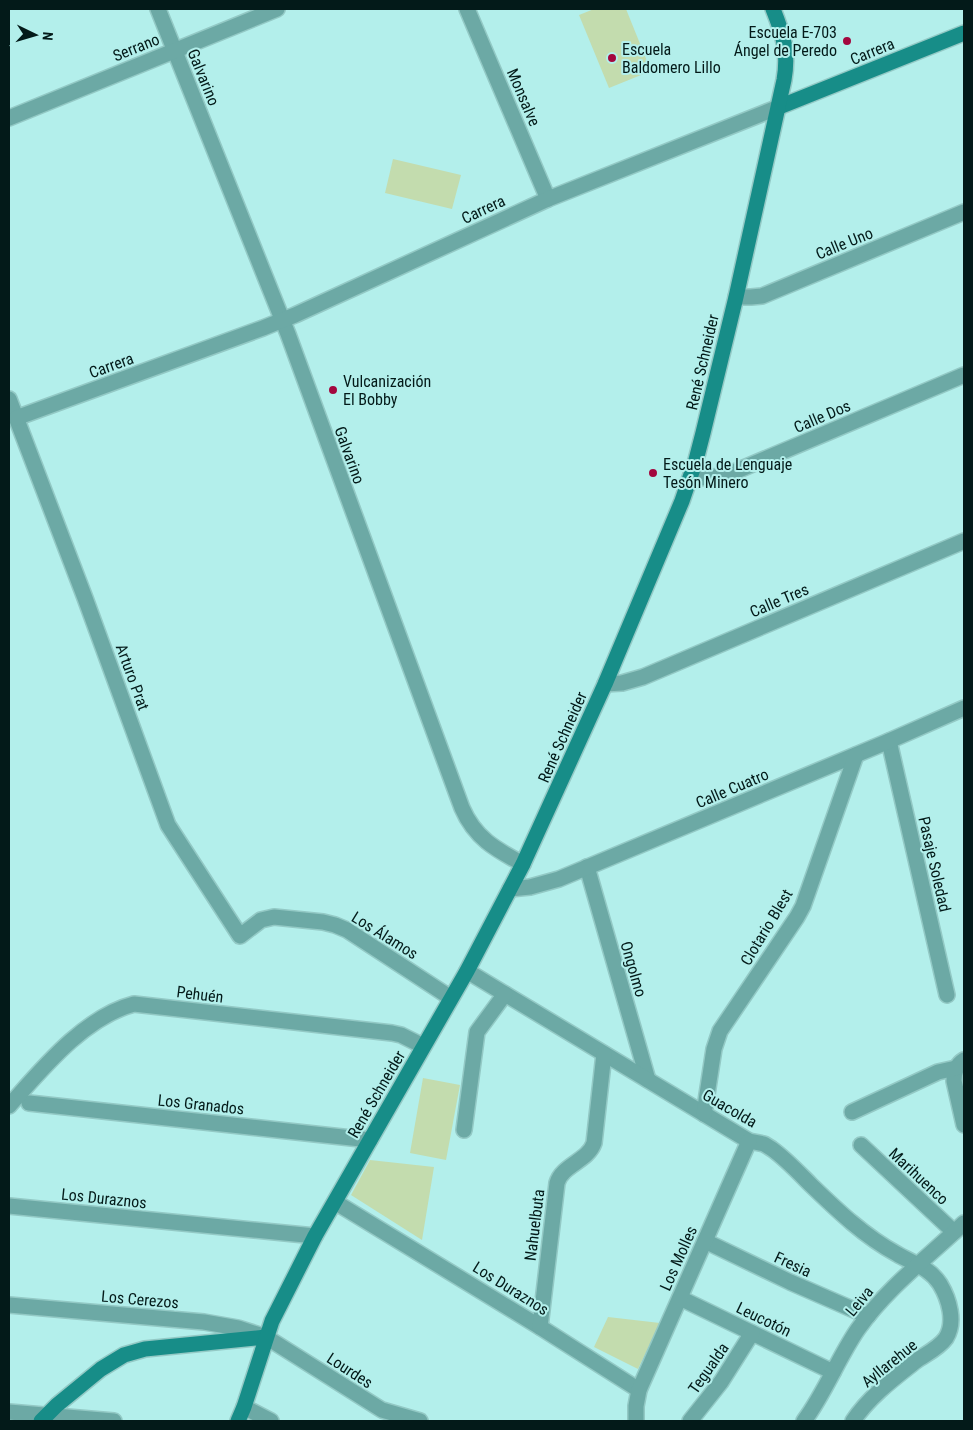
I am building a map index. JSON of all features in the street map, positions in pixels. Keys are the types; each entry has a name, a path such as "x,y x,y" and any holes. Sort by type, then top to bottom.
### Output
{"main road":[{"name":"René Schneider","path":"238,1421 272,1321 315,1236 467,971 523,864 605,684 691,477 736,297 779,107 786,67 786,54 784,40 773,9"},
{"name":"Carrera","path":"779,107 964,33"},
{"path":"44,1418 101,1369 124,1355 145,1349 266,1337"}],"street":[{"name":"Galvarino","path":"158,9 282,320 466,819 488,843 523,864"},
{"name":"Serrano","path":"9,118 277,9"},
{"name":"Monsalve","path":"467,9 548,199"},
{"name":"Carrera","path":"16,418 282,320 548,199 779,107"},
{"name":"Calle Uno","path":"736,297 762,296 964,212"},
{"name":"Calle Dos","path":"691,477 721,477 964,375"},
{"name":"Arturo Prat","path":"9,399 89,607 168,825 240,936"},
{"name":"Calle Tres","path":"605,684 622,683 643,677 964,541"},
{"name":"Calle Cuatro","path":"510,889 545,883 588,867 890,741 964,708"},
{"name":"Pasaje Soledad","path":"890,741 947,995"},
{"name":"Clotario Blest","path":"704,1114 714,1049 720,1031 803,906 856,755"},
{"name":"Ongolmo","path":"588,867 648,1080"},
{"name":"Los Álamos","path":"240,936 261,920 274,917 335,925 347,930 451,998"},
{"name":"Guacolda","path":"467,971 749,1141 772,1148 843,1216 864,1233 885,1248 919,1264 933,1276 949,1305 948,1333"},
{"path":"464,1130 476,1032 505,994"},
{"name":"Pehuén","path":"9,1106 58,1052 86,1029 108,1014 122,1007 134,1004 392,1033 401,1035 423,1046"},
{"name":"Nahuelbuta","path":"540,1327 557,1183 561,1175 592,1148 595,1139 604,1054"},
{"path":"852,1112 938,1072 960,1064"},
{"path":"960,1064 954,1074 954,1081 964,1125"},
{"name":"Los Granados","path":"29,1103 370,1140"},
{"name":"Los Molles","path":"640,1390 749,1141"},
{"name":"Marihuenco","path":"861,1145 962,1226"},
{"name":"Los Duraznos","path":"334,1202 640,1390"},
{"name":"Los Duraznos","path":"9,1206 315,1236"},
{"name":"Leiva","path":"807,1421 846,1346 868,1316 895,1286 962,1226"},
{"name":"Fresia","path":"705,1241 790,1282 868,1316"},
{"name":"Leucotón","path":"680,1298 833,1372"},
{"name":"Los Cerezos","path":"9,1305 223,1324 266,1337"},
{"name":"Tegualda","path":"690,1421 721,1382 752,1333"},
{"name":"Ayllarehue","path":"853,1421 872,1397 904,1370 942,1344 948,1333"},
{"name":"Lourdes","path":"266,1337 366,1401 392,1414 420,1421"},
{"path":"636,1421 636,1406 640,1390"},
{"path":"244,1407 271,1421"},
{"path":"9,1412 44,1418 114,1421"}],"green space":[{"path":"594,9 626,9 651,71 609,88 579,15"},
{"path":"393,159 461,175 452,209 385,193"},
{"path":"423,1078 460,1085 446,1160 410,1153"},
{"path":"370,1160 434,1167 422,1240 351,1195"},
{"path":"608,1317 660,1323 638,1369 594,1347"}],"place":[{"name":"Escuela E-703 Ángel de Peredo","path":"847,41"},
{"name":"Escuela Baldomero Lillo","path":"612,58"},
{"name":"Vulcanización El Bobby","path":"333,390"},
{"name":"Escuela de Lenguaje Tesón Minero","path":"653,473"}]}
